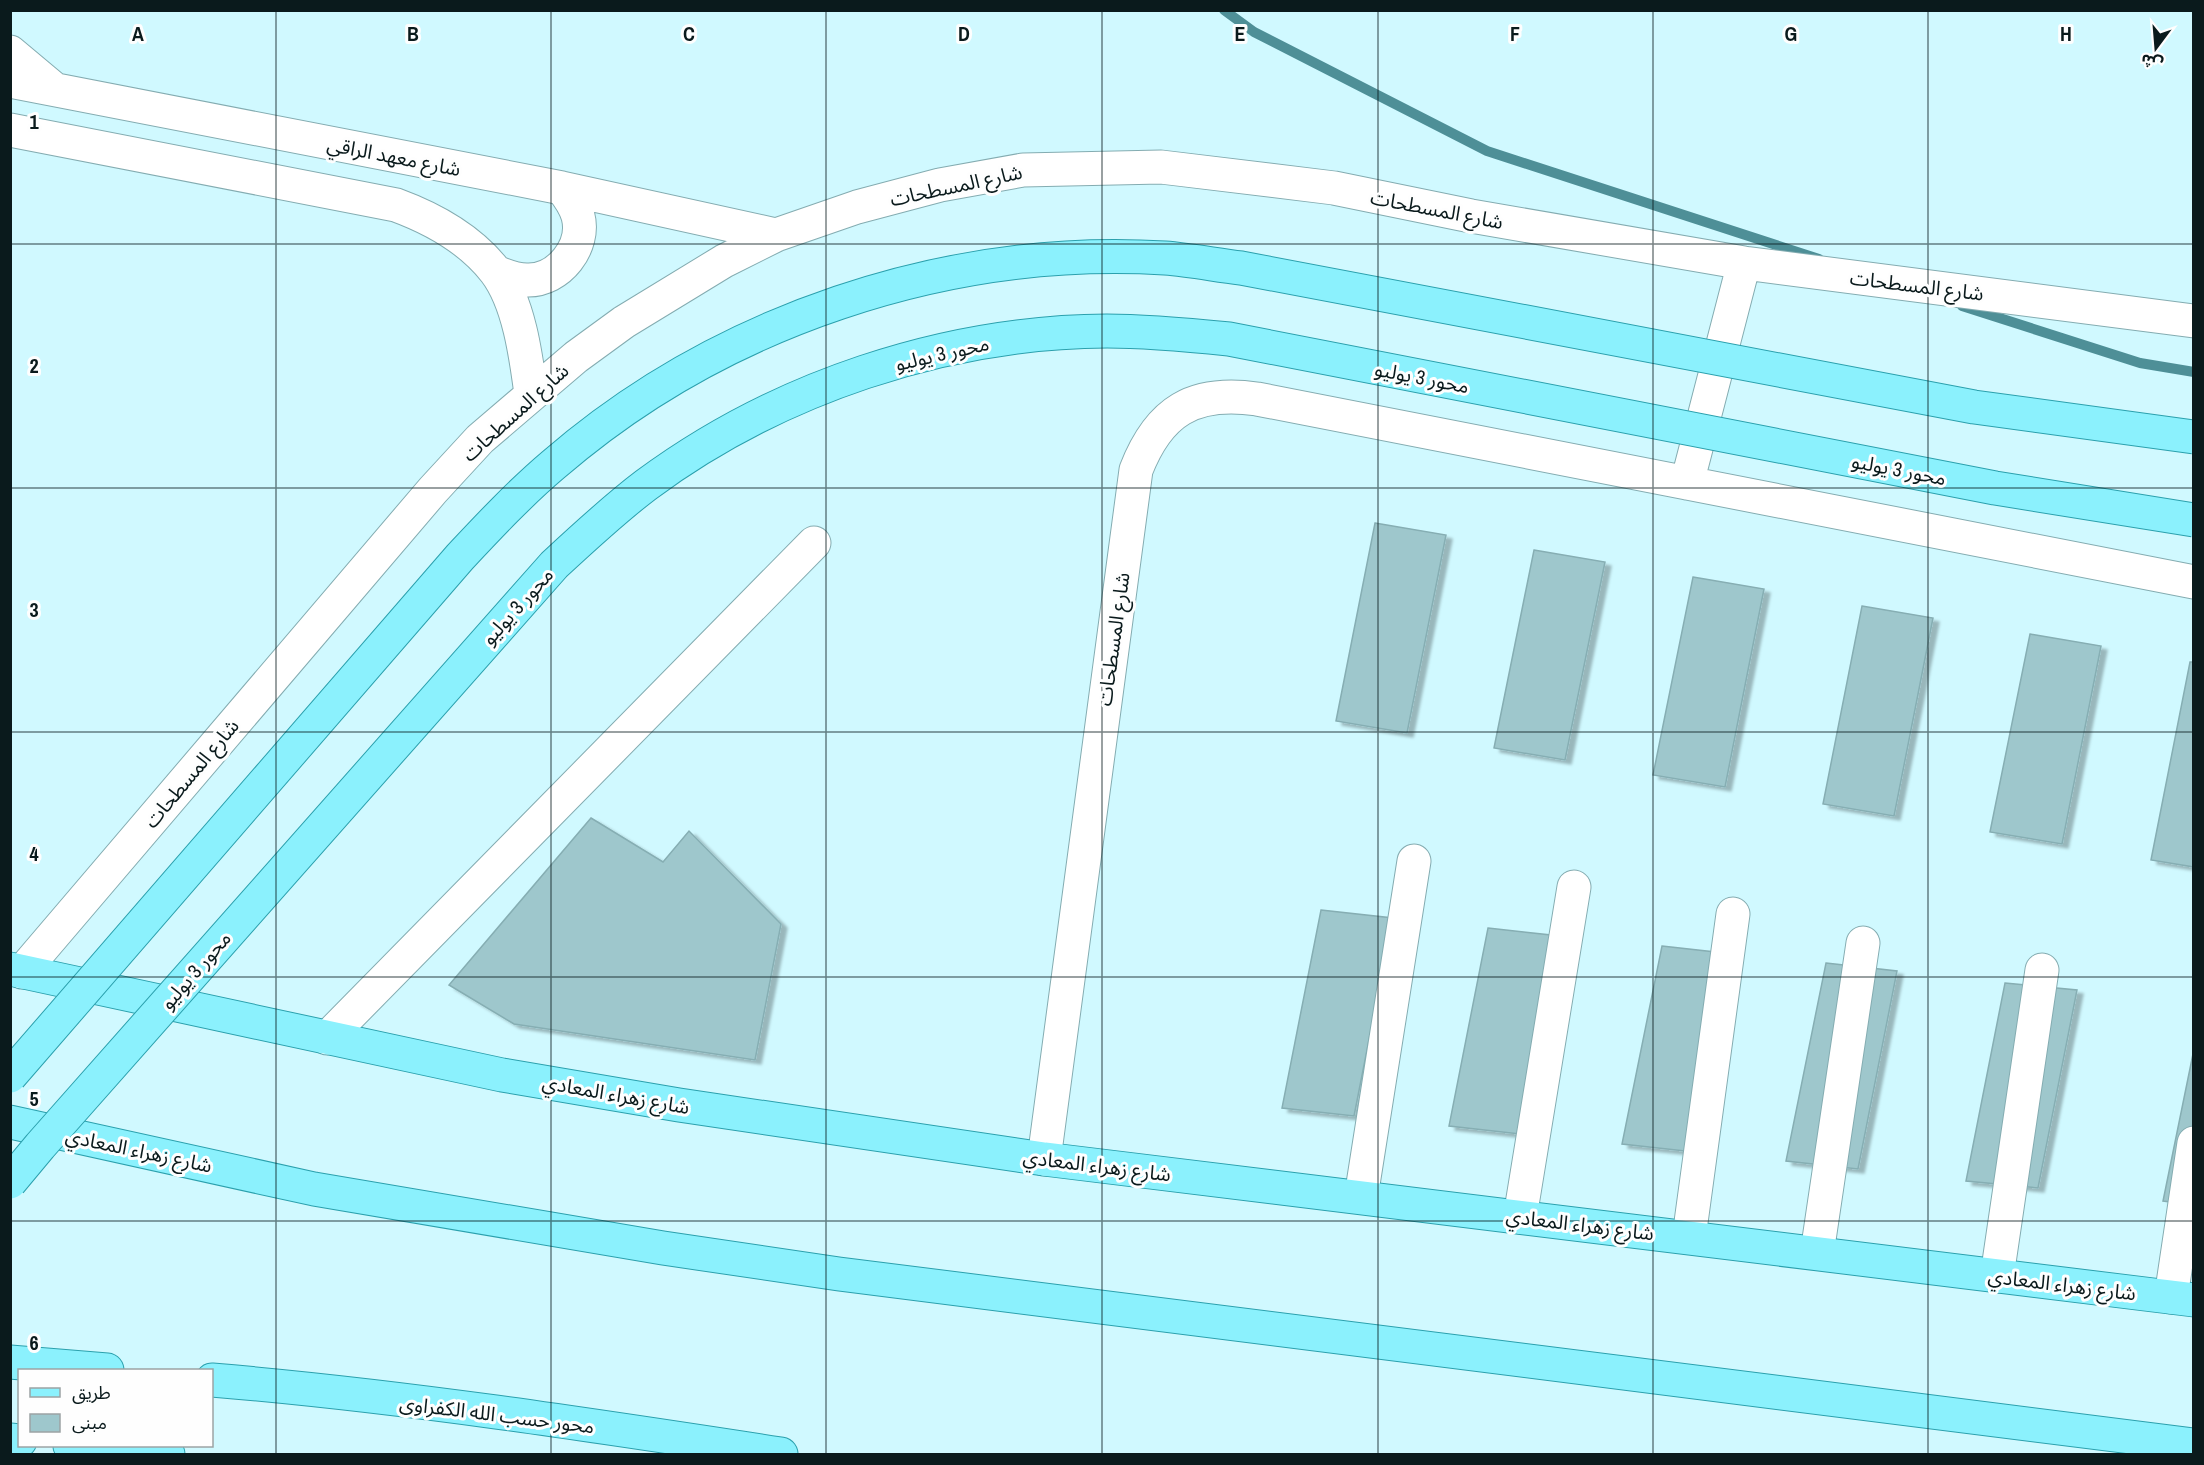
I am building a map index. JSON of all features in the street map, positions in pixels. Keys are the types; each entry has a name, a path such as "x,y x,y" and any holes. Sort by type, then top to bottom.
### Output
{"main road":[{"path":"10,1076 460,557 505,509 545,472 605,424 670,381 718,354 778,326 850,299 903,284 1034,261 1100,257 1166,258 1241,268 1974,407 2193,437"},
{"name":"محور 3 يوليو","path":"10,1182 554,565 598,524 646,485 697,451 797,399 864,372 923,355 1045,334 1106,331 1168,333 1229,339 1995,488 2193,520"},
{"name":"شارع زهراء المعادي","path":"16,970 502,1075 679,1105 1044,1159 2182,1298"},
{"name":"شارع زهراء المعادي","path":"10,1122 314,1189 593,1236 827,1272 2193,1445"},
{"path":"10,1362 86,1369"},
{"name":"محور حسب الله الكفراوى","path":"213,1380 460,1408 655,1434 781,1455"},
{"path":"81,1447 168,1455"}],"street":[{"path":"10,52 57,91"},
{"name":"شارع معهد الراقي","path":"10,81 562,188 776,235"},
{"path":"10,130 396,205 425,216 452,231 496,272 510,300 523,341 531,394"},
{"name":"شارع المسطحات","path":"16,970 480,440 531,394 624,322 674,290 776,235 857,207 940,185 1023,170 1161,167 1334,188 1483,219 1744,262 2193,321"},
{"path":"496,272 512,279 530,281 547,276 562,267 573,253 579,236 579,219 573,202 562,188"},
{"path":"1687,483 1744,262"},
{"name":"شارع المسطحات","path":"1044,1159 1136,470 1145,446 1160,425 1181,409 1204,399 1231,395 2193,582"},
{"path":"327,1038 814,543"},
{"path":"1361,1197 1414,861"},
{"path":"1520,1216 1574,887"},
{"path":"1689,1237 1733,914"},
{"path":"1817,1253 1863,943"},
{"path":"1997,1275 2042,970"},
{"path":"2182,1298 2193,1143"}],"building":[{"path":"1375,523 1446,535 1407,733 1336,721"},
{"path":"1534,550 1605,562 1565,760 1494,748"},
{"path":"1693,577 1764,589 1725,787 1653,775"},
{"path":"1862,606 1933,618 1894,816 1823,804"},
{"path":"2030,634 2101,646 2062,844 1990,832"},
{"path":"2190,662 2194,662 2194,867 2151,860"},
{"path":"591,818 663,862 689,831 781,924 755,1060 514,1024 449,985"},
{"path":"1321,910 1393,918 1354,1116 1282,1108"},
{"path":"1488,928 1560,936 1520,1134 1449,1126"},
{"path":"1662,946 1733,954 1694,1152 1622,1144"},
{"path":"1826,963 1897,971 1858,1169 1786,1161"},
{"path":"2005,983 2077,990 2038,1188 1966,1181"},
{"path":"2194,1049 2194,1205 2163,1201"}],"waterway":[{"path":"1224,10 1254,32 1487,151 1819,259"},
{"path":"1962,306 2140,363 2194,372"}]}
